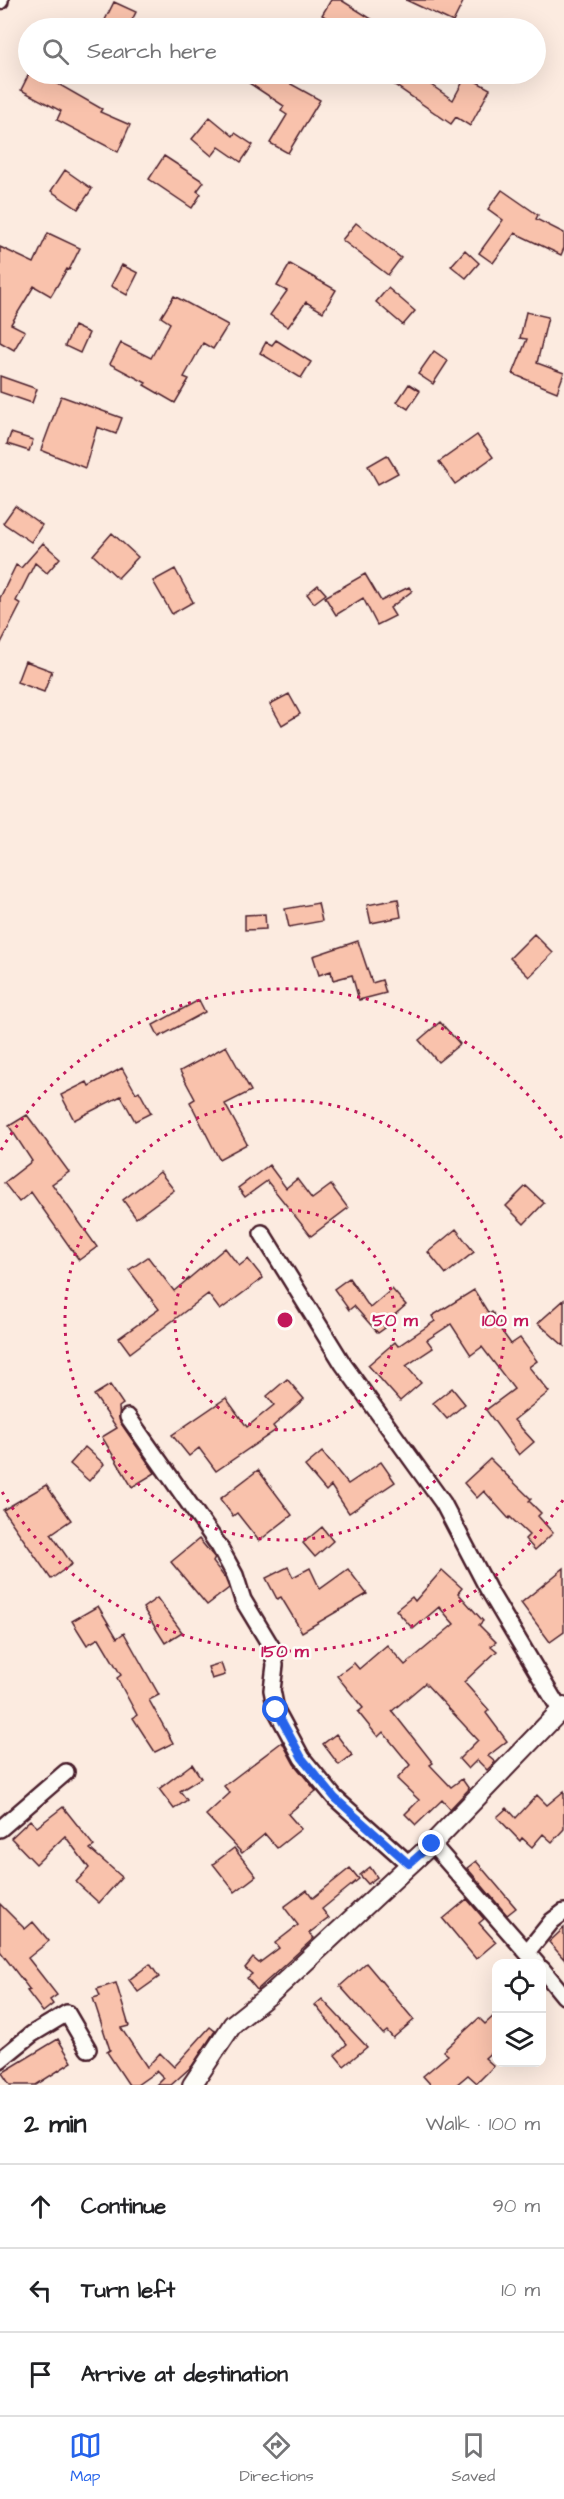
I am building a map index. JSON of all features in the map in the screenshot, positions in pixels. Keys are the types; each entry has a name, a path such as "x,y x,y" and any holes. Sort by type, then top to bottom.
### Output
{"street":[{"path":"192,2085 233,2024 273,1992 432,1844 562,1708 488,1589 443,1503 343,1364 262,1233"},
{"path":"128,1417 219,1546 235,1575 243,1600 272,1648 275,1665 272,1690 276,1710 302,1758 335,1798 409,1864"},
{"path":"0,1829 66,1772"},
{"path":"432,1844 532,1958 552,1921 564,1912"},
{"path":"546,1974 564,1996"},
{"path":"0,2060 32,2034 67,2013 88,2049"}],"building":[{"path":"331,0 341,0 370,18 327,18 322,15"},
{"path":"406,0 464,0 455,18 444,18"},
{"path":"114,2 136,12 133,18 106,18"},
{"path":"24,84 58,84 102,109 100,112 130,125 118,152 57,120 61,111 21,90"},
{"path":"251,84 291,84 320,100 288,153 270,143 287,115 281,111 284,106"},
{"path":"393,84 430,84 453,100 462,84 481,84 490,89 470,126 456,117 451,124"},
{"path":"210,117 233,136 235,133 253,145 241,162 219,147 212,156 192,139"},
{"path":"164,156 204,182 197,191 201,194 192,208 149,179"},
{"path":"65,170 92,189 78,209 51,191"},
{"path":"502,190 538,215 536,219 564,233 564,248 561,255 515,233 493,263 479,253 503,220 488,209"},
{"path":"356,223 401,258 388,275 342,240"},
{"path":"48,233 80,248 69,270 67,269 51,296 34,286 11,324 25,331 14,350 0,342 0,247 34,263"},
{"path":"465,250 479,263 466,278 451,266"},
{"path":"290,264 336,290 323,312 306,302 288,327 270,315 287,291 277,286"},
{"path":"122,265 138,273 127,295 111,286"},
{"path":"388,288 415,311 403,325 376,302"},
{"path":"174,296 228,325 213,349 203,343 184,377 189,379 175,403 144,385 146,383 110,364 121,343 151,358 170,323 161,317"},
{"path":"526,312 548,317 537,363 564,373 557,392 513,374 527,339 520,338"},
{"path":"74,326 89,333 80,353 65,346"},
{"path":"276,340 311,362 301,378 260,353 266,342 272,345"},
{"path":"434,351 448,361 433,384 418,374"},
{"path":"0,376 37,389 32,403 0,392"},
{"path":"409,384 420,391 408,409 397,402"},
{"path":"61,396 122,418 116,434 97,427 85,468 41,450"},
{"path":"11,433 33,440 29,451 7,444"},
{"path":"477,435 493,457 455,484 439,462"},
{"path":"387,455 398,473 378,484 368,466"},
{"path":"15,506 42,525 31,542 3,523"},
{"path":"112,533 138,557 118,578 93,555"},
{"path":"43,543 60,558 47,573 35,563 16,601 21,604 0,645 0,598 16,565 21,568"},
{"path":"175,569 193,602 172,614 153,581"},
{"path":"365,574 381,601 409,587 412,591 390,608 395,616 377,625 363,598 336,615 325,597"},
{"path":"318,585 326,594 314,603 307,594"},
{"path":"25,661 52,671 44,692 17,682"},
{"path":"289,694 300,714 282,725 270,704"},
{"path":"398,899 401,917 371,923 367,905"},
{"path":"318,903 322,921 289,927 285,909"},
{"path":"265,914 266,929 245,930 245,915"},
{"path":"534,934 553,953 529,977 510,958"},
{"path":"358,941 372,983 382,980 386,993 359,1000 352,975 333,980 331,971 319,975 313,956"},
{"path":"199,1000 205,1012 159,1037 153,1025"},
{"path":"440,1022 460,1044 438,1062 419,1040"},
{"path":"226,1046 251,1091 225,1104 247,1144 219,1159 190,1102 195,1099 180,1071"},
{"path":"122,1068 136,1093 139,1091 151,1113 135,1121 121,1096 74,1120 61,1095 87,1082 89,1086"},
{"path":"27,1115 69,1172 52,1184 97,1247 79,1260 31,1192 19,1202 4,1183 32,1161 9,1126"},
{"path":"269,1165 286,1188 297,1179 312,1199 331,1185 348,1208 311,1236 267,1181 245,1197 238,1188"},
{"path":"160,1172 174,1190 136,1218 123,1200"},
{"path":"526,1186 544,1203 524,1224 506,1206"},
{"path":"456,1229 474,1252 446,1274 428,1252"},
{"path":"225,1248 239,1266 248,1259 263,1278 220,1310 208,1294 130,1353 119,1338 159,1309 129,1270 148,1257 174,1291"},
{"path":"349,1278 370,1308 392,1289 406,1305 383,1325 385,1328 378,1333 354,1306 349,1310 334,1289"},
{"path":"474,1290 489,1314 492,1312 501,1324 498,1326 511,1344 520,1338 537,1361 529,1367 549,1392 514,1420 534,1442 519,1455 486,1410 514,1389 482,1347 471,1355 451,1324 427,1340 433,1348 406,1366 421,1383 400,1401 368,1365 395,1342 398,1346 435,1321 432,1316"},
{"path":"564,1300 564,1346 538,1323"},
{"path":"287,1379 304,1399 273,1426 276,1430 216,1471 199,1448 189,1456 172,1435 226,1398 247,1427 274,1405 267,1396"},
{"path":"110,1385 123,1404 119,1407 120,1422 155,1473 132,1487 102,1437 117,1428 94,1395"},
{"path":"452,1388 465,1404 447,1419 433,1403"},
{"path":"85,1447 104,1464 89,1481 70,1464"},
{"path":"322,1452 348,1484 381,1462 395,1482 349,1513 331,1486 326,1491 305,1466"},
{"path":"490,1459 531,1499 529,1501 541,1513 538,1516 553,1533 535,1550 525,1539 529,1535 510,1517 509,1519 484,1491 477,1498 464,1483"},
{"path":"258,1470 292,1515 259,1541 237,1513 233,1516 220,1499"},
{"path":"46,1485 71,1520 51,1534 72,1564 51,1579 3,1510"},
{"path":"322,1527 333,1541 315,1557 303,1543"},
{"path":"199,1539 215,1558 213,1562 225,1578 229,1588 207,1605 171,1562"},
{"path":"288,1567 293,1577 310,1568 320,1589 348,1569 367,1594 302,1632 281,1597 277,1599 266,1578"},
{"path":"564,1568 564,1632 550,1642 521,1603"},
{"path":"442,1570 462,1588 458,1593 483,1621 479,1625 496,1642 491,1646 497,1651 464,1682 489,1710 486,1713 507,1741 488,1756 495,1762 487,1770 477,1760 468,1769 459,1759 478,1740 425,1683 392,1711 433,1763 430,1765 451,1787 462,1779 469,1789 450,1809 442,1800 416,1825 405,1814 419,1800 397,1779 410,1765 383,1732 378,1737 358,1712 363,1708 337,1676 354,1663 359,1669 387,1645 405,1665 454,1624 439,1607 413,1629 396,1610 412,1597 415,1601"},
{"path":"157,1598 182,1632 165,1643 143,1608"},
{"path":"98,1606 117,1638 124,1633 159,1695 149,1700 173,1743 155,1752 133,1718 137,1715 117,1678 121,1675 99,1638 87,1645 72,1621"},
{"path":"221,1663 225,1675 212,1679 208,1667"},
{"path":"336,1734 352,1755 339,1765 323,1744"},
{"path":"282,1742 294,1764 316,1791 288,1814 301,1829 277,1848 265,1834 242,1853 206,1815 230,1793 224,1786"},
{"path":"192,1764 201,1778 180,1791 187,1800 174,1809 159,1789"},
{"path":"564,1791 564,1829 552,1842 543,1834 532,1847 522,1838 520,1841 497,1817 507,1808 516,1818 537,1795 547,1805"},
{"path":"63,1807 94,1846 90,1849 122,1877 99,1903 76,1882 89,1868 65,1836 36,1864 11,1838 30,1820 37,1827"},
{"path":"234,1848 256,1876 235,1892 213,1864"},
{"path":"476,1861 516,1908 507,1915 467,1868"},
{"path":"370,1867 377,1877 368,1884 360,1875"},
{"path":"350,1868 359,1879 322,1909 329,1918 309,1933 314,1938 257,1990 247,1978 252,1974 245,1968 253,1958 259,1963 279,1948 275,1943 298,1925 284,1907 307,1890 313,1898"},
{"path":"467,1899 484,1919 479,1923 496,1942 476,1959 443,1919"},
{"path":"0,1904 25,1929 33,1922 49,1941 28,1958 57,1995 50,2000 53,2004 43,2012 27,1991 30,1990 0,1951"},
{"path":"564,1928 564,1959 549,1942"},
{"path":"366,1963 414,2020 393,2038 387,2031 383,2034 340,1986"},
{"path":"150,1964 159,1977 138,1992 129,1980"},
{"path":"116,1983 129,2026 121,2028 147,2067 160,2053 174,2067 210,2027 215,2031 192,2066 171,2085 157,2085 164,2078 157,2071 137,2085 129,2085 107,2052 110,2050 93,1998 100,1996 97,1989"},
{"path":"322,1999 367,2047 344,2066 335,2055 347,2044 315,2005"},
{"path":"479,2018 485,2024 492,2018 492,2052 485,2058 493,2067 477,2083 468,2075 456,2085 431,2085 423,2076 448,2055 443,2051"},
{"path":"58,2039 72,2062 36,2085 10,2085 2,2073"}],"route":[{"path":"276,1710 302,1758 335,1798 409,1864 432,1844"}]}
